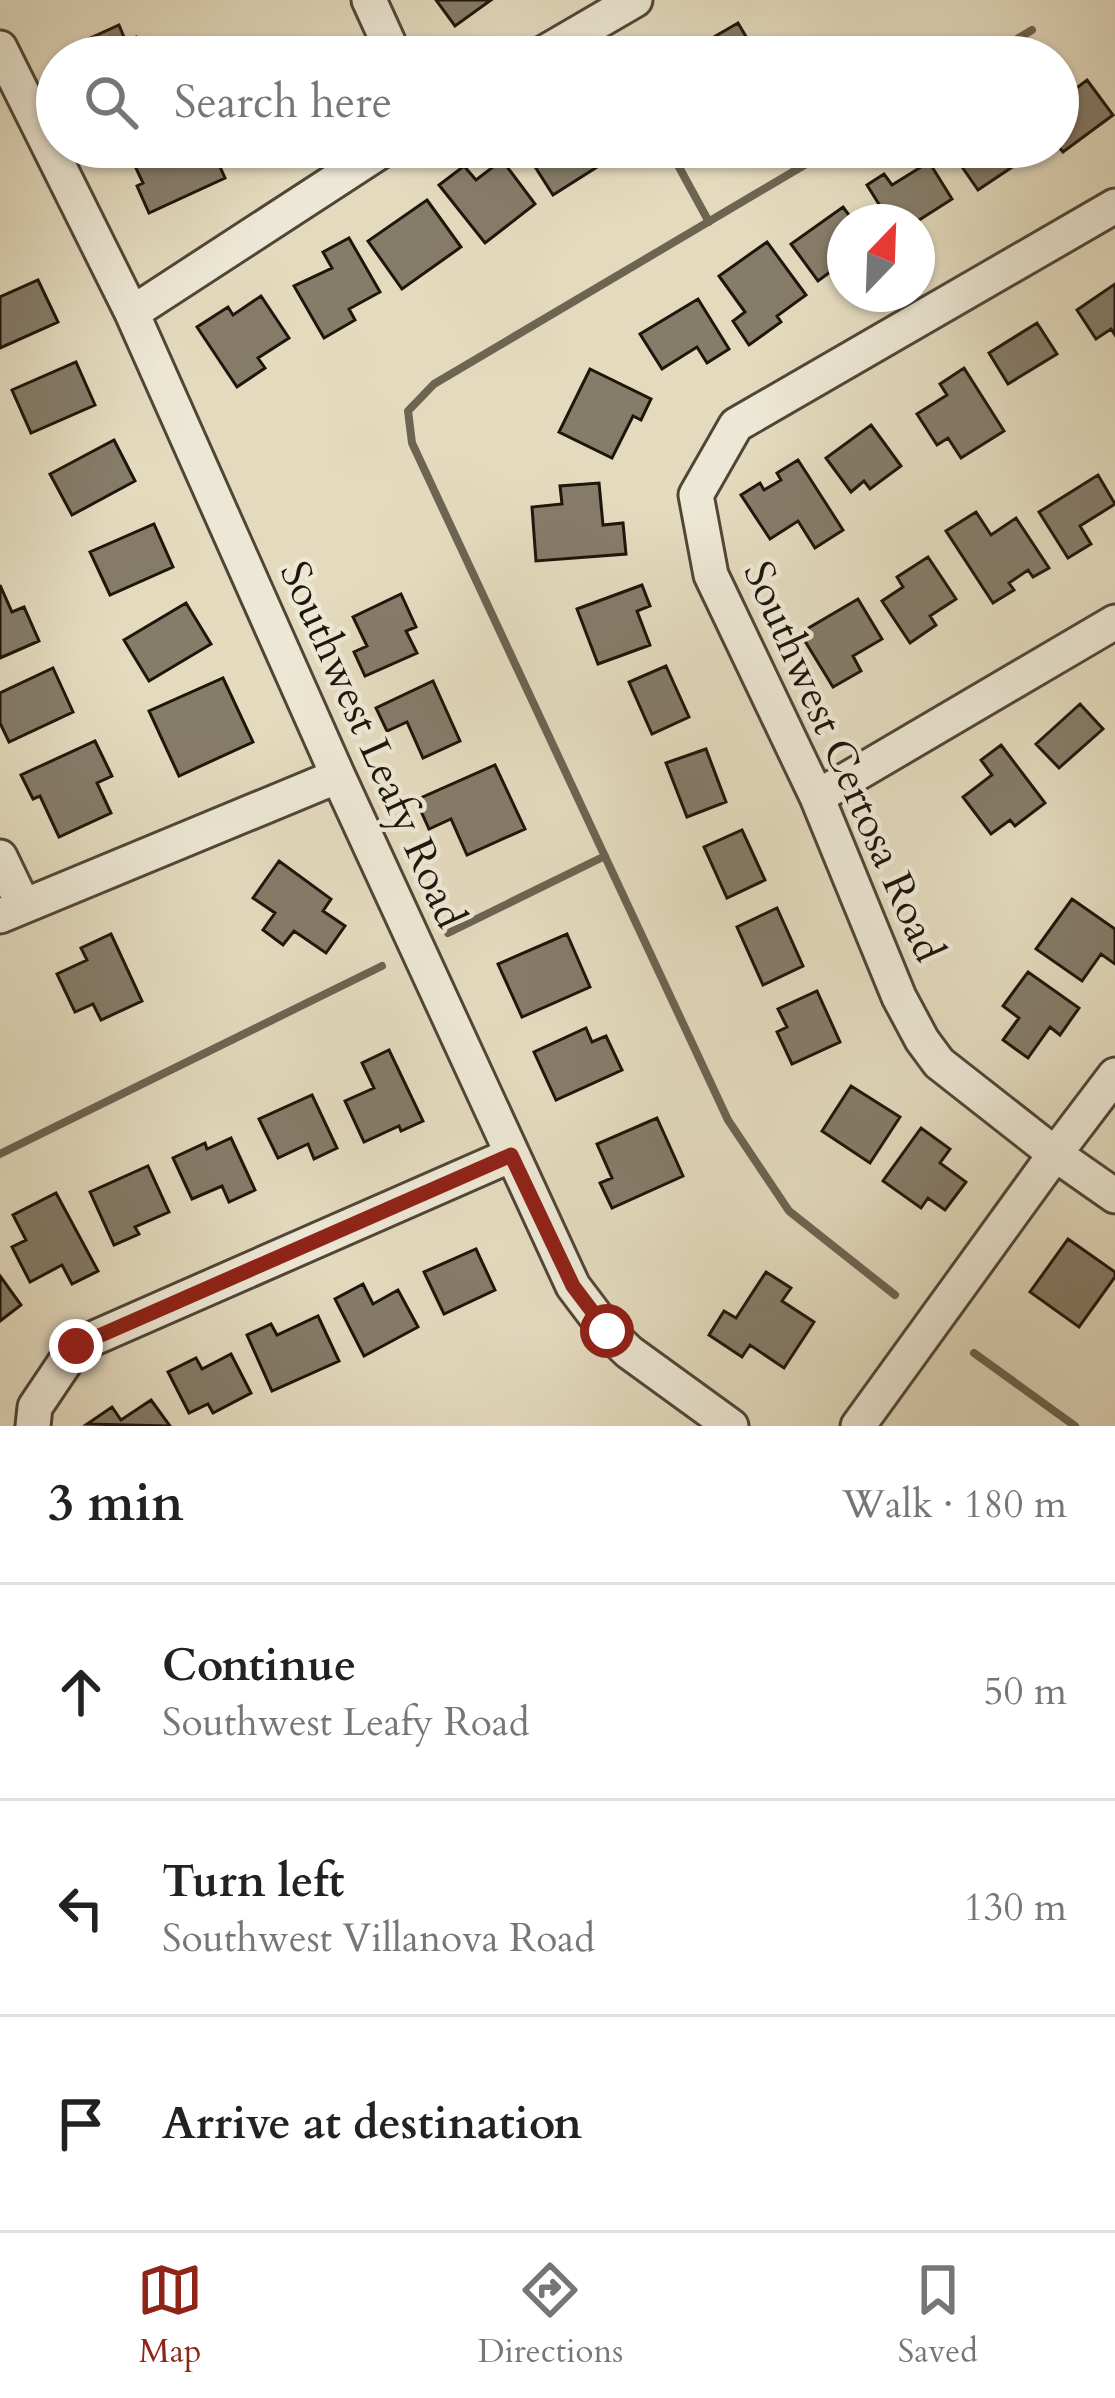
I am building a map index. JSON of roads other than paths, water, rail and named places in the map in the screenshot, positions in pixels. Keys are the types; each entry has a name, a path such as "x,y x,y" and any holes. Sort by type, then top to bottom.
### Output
{"street":[{"path":"369,0 385,36"},
{"path":"573,36 635,0"},
{"name":"Southwest Leafy Road","path":"0,48 36,120"},
{"name":"Southwest Leafy Road","path":"60,168 132,313 573,1286 628,1352 730,1426"},
{"path":"132,313 355,168"},
{"name":"Southwest Certosa Road","path":"1115,206 736,425 696,495 711,575 817,796 898,997 922,1040 939,1063 1115,1196"},
{"path":"817,796 1115,622"},
{"path":"0,857 12,911 338,776"},
{"path":"858,1426 1115,1076"},
{"path":"33,1426 34,1407 76,1346 511,1155"}],"waterway":[{"path":"1022,36 1032,30"},
{"path":"679,168 709,222"},
{"path":"799,168 434,384 408,411 412,443 728,1120 789,1211 895,1295"},
{"path":"448,933 605,856"},
{"path":"0,1154 382,966"},
{"path":"974,1353 1075,1426"}]}
